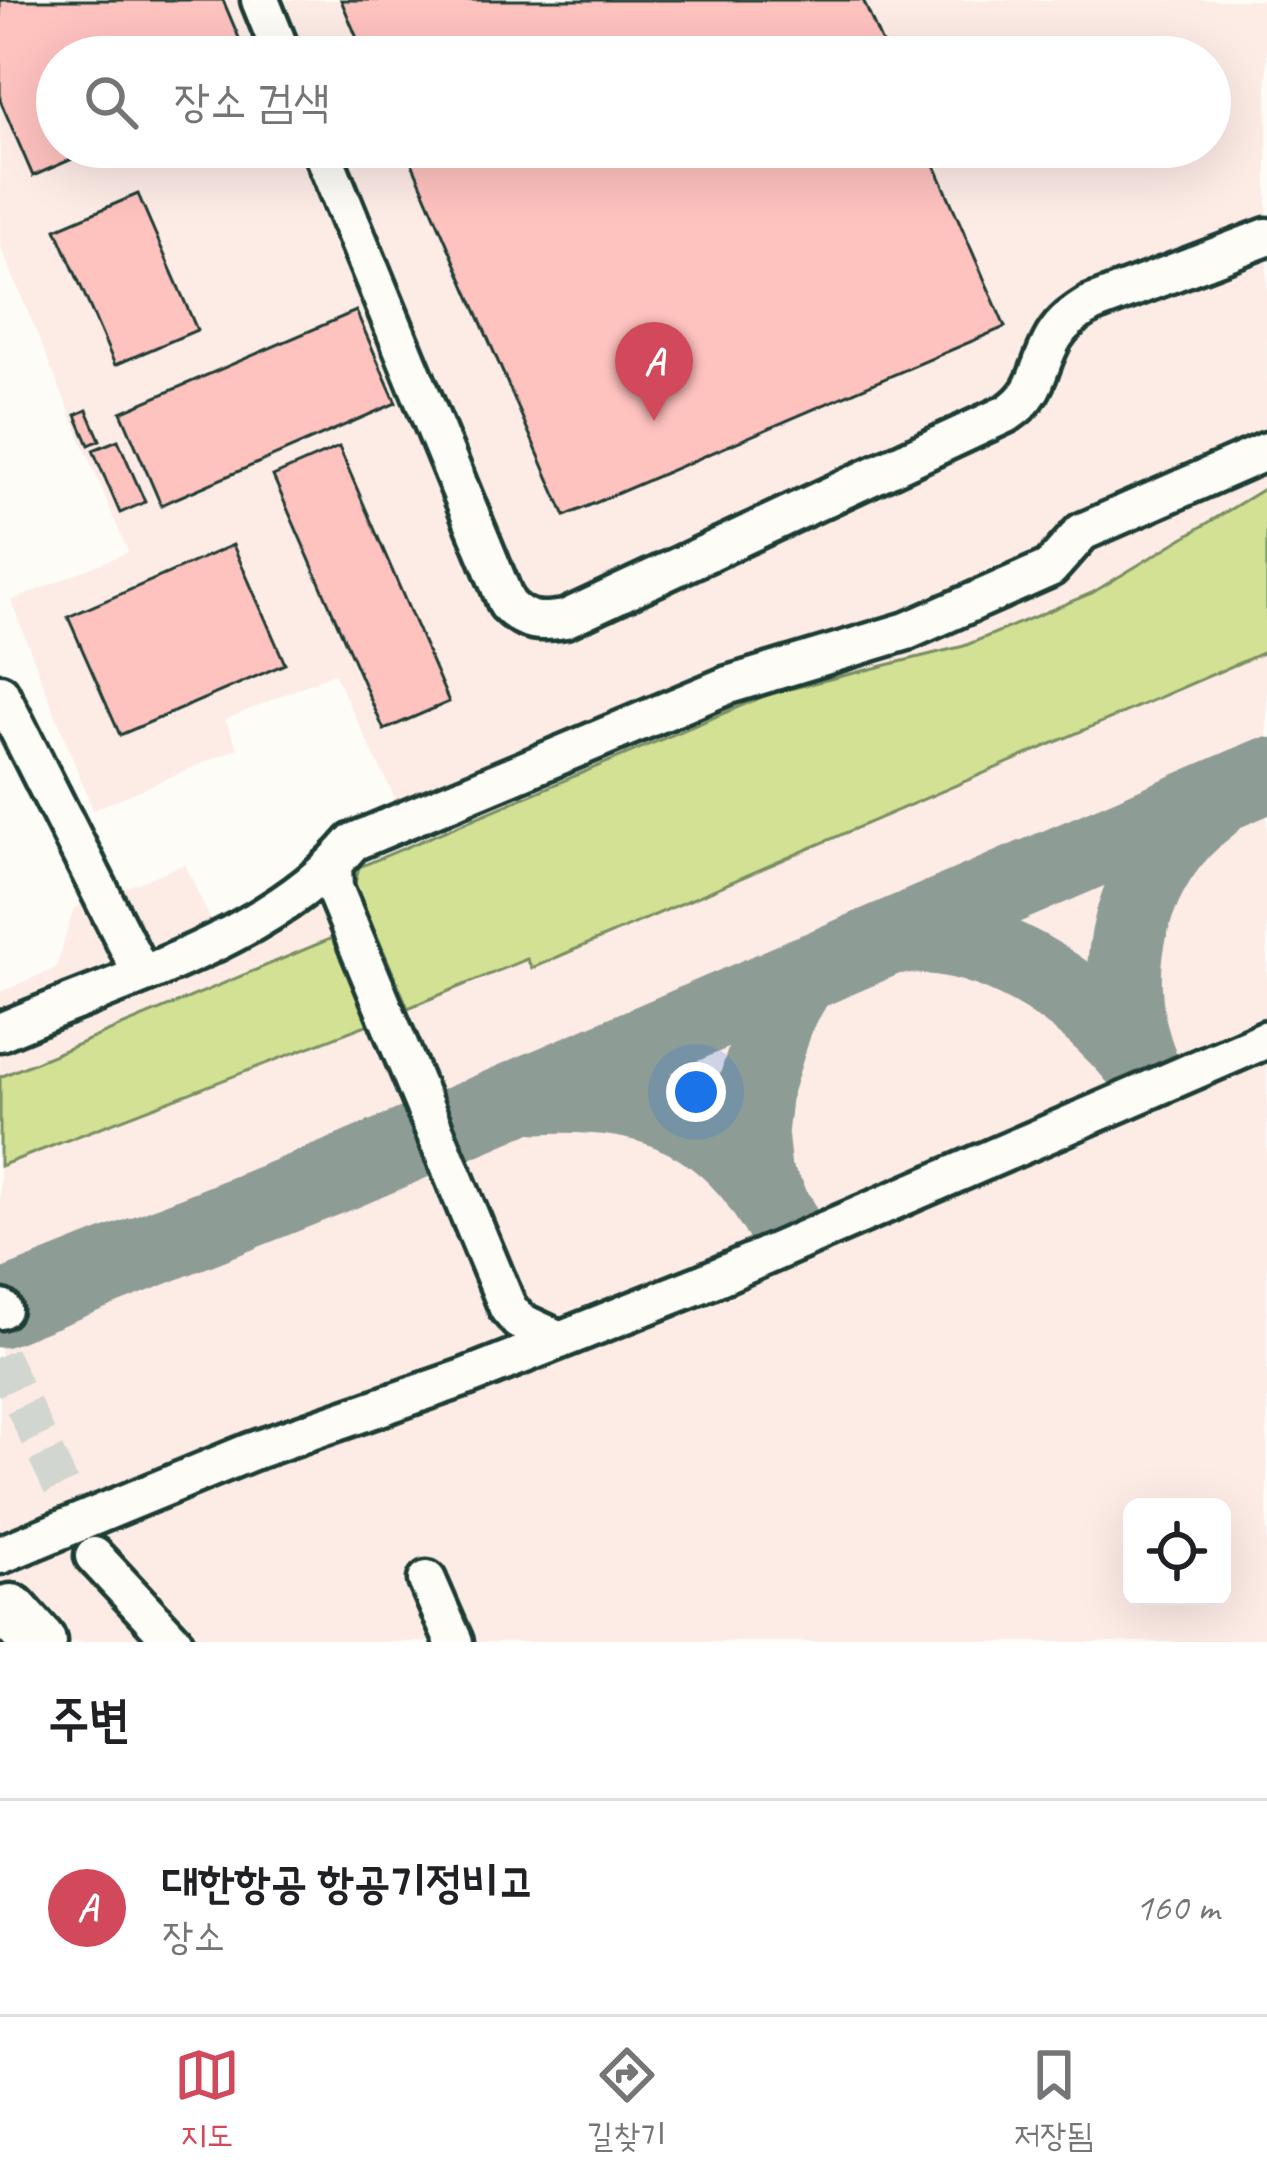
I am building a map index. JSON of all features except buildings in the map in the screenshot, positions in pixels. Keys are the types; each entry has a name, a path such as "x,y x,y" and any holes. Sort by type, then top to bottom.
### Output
{"lane":[{"path":"260,0 275,36"},
{"path":"329,168 507,604 520,618 543,623 565,620 1008,413 1025,402 1053,339 1070,317 1091,304 1267,238"},
{"path":"0,1031 259,920 333,866 353,842 706,694 907,631 1050,568 1082,532 1267,452"},
{"path":"0,693 141,973"},
{"path":"333,866 334,888 508,1308 519,1321 560,1340"},
{"path":"0,1555 250,1452 466,1377 701,1284 1267,1039"},
{"path":"466,1377 482,1370 496,1354 508,1308"},
{"path":"94,1556 174,1642"},
{"path":"427,1580 454,1642"}],"shaded area":[{"path":"0,0 1267,0 1267,1642 0,1642 0,992 56,968 74,908 185,864 222,946 427,864 334,673 225,720 238,748 93,810 11,601 128,552 0,245"}],"green space":[{"path":"1267,487 1267,651 532,968 527,959 408,1008 355,884 359,867 769,694 964,646 1092,593"},
{"path":"332,938 369,1024 0,1166 0,1077"}],"taxiway":[{"path":"0,1310 343,1173 1267,775"},
{"path":"1140,1063 1125,992 1132,922 1161,858 1211,805"},
{"path":"891,937 963,942 1030,969 1090,1012 1140,1063"},
{"path":"780,1218 755,1179 750,1133 755,1088 778,1014 801,975 819,968"},
{"path":"537,1096 608,1098 670,1113 723,1146 770,1200"}],"tunnel":[{"path":"0,1356 90,1548"}],"place":[{"name":"대한항공 항공기정비고","path":"654,421"}]}
